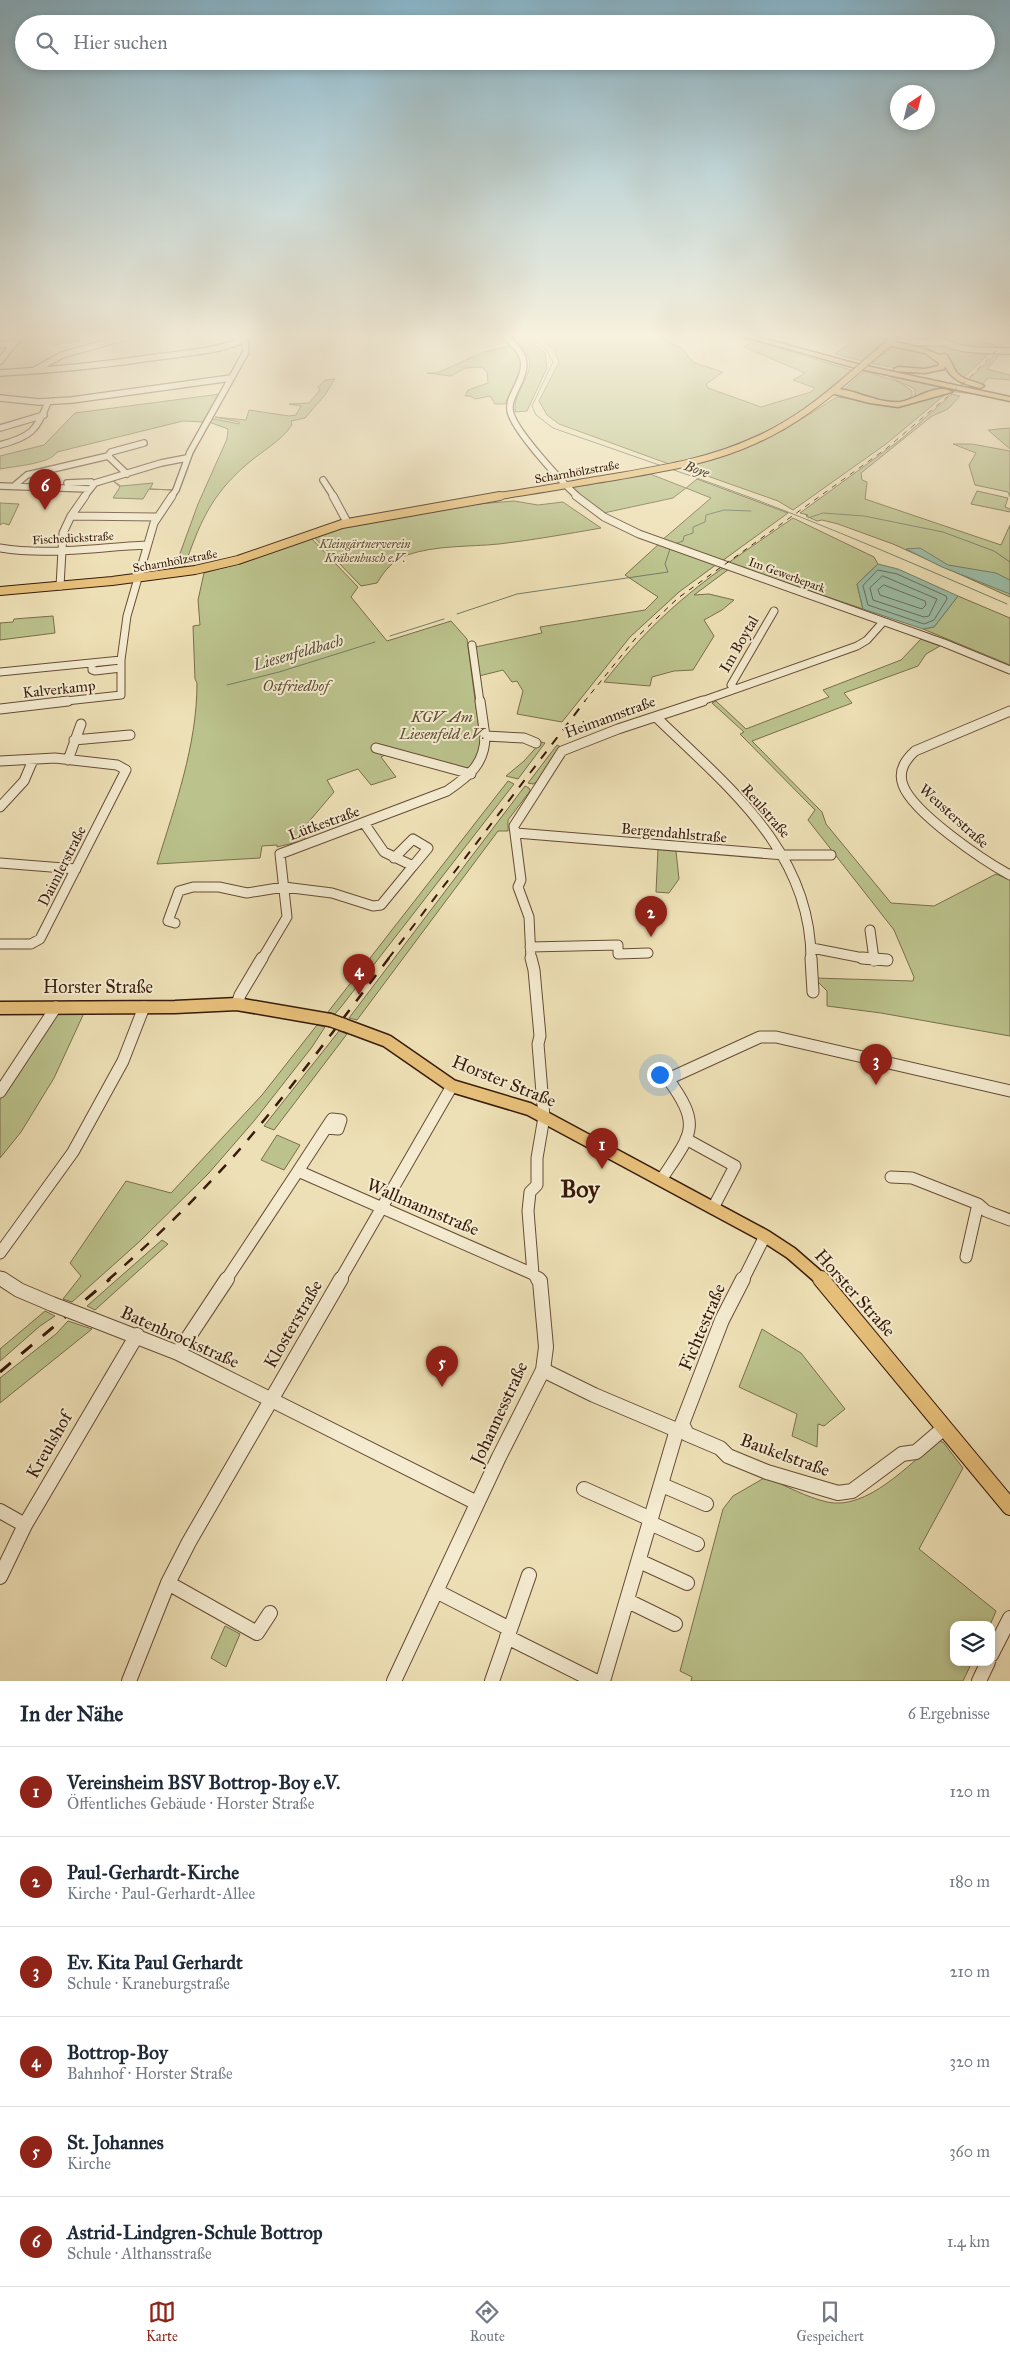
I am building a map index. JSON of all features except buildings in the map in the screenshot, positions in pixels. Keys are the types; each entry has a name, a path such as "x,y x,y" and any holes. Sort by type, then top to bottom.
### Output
{"main road":[{"name":"Scharnhölzstraße","path":"0,591 138,579 194,570 235,561 309,533 348,522 566,486 665,467 719,454 755,441 788,424 805,411"},
{"name":"Horster Straße","path":"0,1008 237,1004 293,1012 344,1024 387,1041 452,1086 529,1109 766,1236 797,1258 821,1279 1010,1507"}],"street":[{"path":"0,445 28,437 45,411"},
{"path":"0,672 92,664 92,670 95,671 121,664 127,616 157,517 179,485 187,458 213,411"},
{"name":"Im Gewerbepark","path":"511,411 511,416 566,486 591,510 627,530 1010,670"},
{"path":"0,428 44,415"},
{"path":"108,456 111,452 144,443"},
{"path":"14,486 27,475 100,456 108,456 127,474"},
{"path":"60,586 63,572 61,552 65,528 95,483 161,463 187,458"},
{"path":"323,480 326,482 348,522"},
{"path":"54,488 57,484 91,482"},
{"path":"0,486 90,489"},
{"path":"72,516 157,517"},
{"name":"Fischedickstraße","path":"0,548 16,551 61,552 147,545"},
{"name":"Im Boytal","path":"735,689 731,685 774,611"},
{"name":"Heimannstraße","path":"544,1117 538,1044 540,1036 538,1010 530,947 530,921 518,887 521,880 514,826 562,751 618,729 861,644 883,622"},
{"path":"376,748 474,771 485,754 485,736 472,645"},
{"name":"Kalverkamp","path":"0,709 121,695 121,664"},
{"name":"Weusterstraße","path":"1010,711 915,751 902,767 901,776 905,788 914,801 978,857 1010,875"},
{"name":"Reulstraße","path":"656,717 750,812 784,855 807,913 812,948 810,978 814,992"},
{"path":"0,761 68,760 81,724"},
{"path":"74,740 130,735"},
{"path":"485,736 524,738 536,743"},
{"path":"0,807 24,781 33,760"},
{"name":"Daimlerstraße","path":"0,944 23,945 38,941 125,774 124,768 117,765 68,760"},
{"name":"Lütkestraße","path":"237,1004 240,995 287,917 280,854 364,824 442,793 474,771"},
{"path":"364,824 382,849 394,858 414,866"},
{"name":"Bergendahlstraße","path":"516,833 784,855 831,855"},
{"path":"175,923 168,921 170,912 179,891 184,889 226,887 248,893 284,888 321,891 378,906 428,848 413,840 394,858"},
{"path":"0,863 76,869"},
{"path":"870,930 874,960"},
{"path":"530,947 618,945 618,954 648,953"},
{"path":"812,948 874,960 887,960"},
{"path":"0,1092 38,1038 56,1007"},
{"path":"0,1253 73,1152 123,1061 144,1007"},
{"path":"661,1180 686,1139 689,1128 689,1114 668,1079 760,1038 776,1037 1010,1091"},
{"name":"Klosterstraße","path":"129,1681 168,1583 270,1400 452,1086"},
{"name":"Johannesstraße","path":"394,1681 477,1503 543,1370 546,1347 540,1281 533,1274 528,1211 530,1192 536,1185 537,1158 544,1117"},
{"path":"178,1353 326,1128"},
{"path":"686,1139 735,1166 714,1208"},
{"name":"Wallmannstraße","path":"298,1171 533,1274"},
{"path":"891,1177 912,1178 978,1204 986,1211 1010,1220"},
{"path":"966,1257 978,1204"},
{"name":"Fichtestraße","path":"604,1681 676,1436 681,1432 682,1424 722,1320 766,1236"},
{"name":"Batenbrockstraße","path":"0,1277 19,1290 137,1335 178,1353 477,1503"},
{"name":"Kreulshof","path":"0,1576 25,1525 137,1335"},
{"name":"Baukelstraße","path":"543,1370 720,1448 728,1456 767,1472 793,1478 826,1491 838,1493 852,1491 862,1486 902,1454 916,1452 944,1428"},
{"path":"662,1485 706,1504"},
{"path":"584,1489 697,1544"},
{"path":"0,1510 25,1525"},
{"path":"639,1561 687,1584"},
{"path":"492,1681 529,1575"},
{"path":"168,1583 257,1633 270,1613"},
{"path":"436,1591 595,1681"},
{"path":"628,1601 675,1624"},
{"path":"995,1648 1008,1627"},
{"path":"979,1681 986,1666"}],"green space":[{"path":"210,411 204,422 183,421 57,452 40,462 0,469 0,456 44,445 75,413"},
{"path":"249,411 289,416 296,415 298,411 311,411 305,418 291,421 292,425 282,436 246,465 223,488 207,512 184,568 174,570 198,504 227,439 228,429 209,422 210,420 215,419 239,424 239,422 215,417 246,420"},
{"path":"545,411 802,411 776,427 716,453 669,464 559,424"},
{"path":"814,411 925,411 886,444 793,510 778,501 682,467 761,441 784,430"},
{"path":"932,411 942,411 932,416 861,473 862,480 867,482 865,499 1001,545 1010,525 1010,597 893,544 838,524 822,520 817,521 806,516 808,515 800,513 900,440"},
{"path":"1010,428 1010,449 988,430"},
{"path":"953,444 972,444 1010,451 1010,497 1008,492 975,485 969,465 976,453"},
{"path":"645,472 686,488 673,498 599,514 567,486"},
{"path":"697,479 788,513 722,561 661,541 711,498 686,488"},
{"path":"112,480 121,486 153,483 150,489 173,490 149,489 143,499 113,498 120,487"},
{"path":"977,491 1008,498 1005,507 1010,509 1010,512 971,504"},
{"name":"Kleingärtnerverein Krähenbusch e.V.","path":"514,501 538,505 563,502 601,528 512,542 441,548 418,552 402,557 393,563 377,583 361,586 314,537 329,530 478,504"},
{"path":"0,503 19,504 9,525 3,523 0,525"},
{"path":"793,518 874,557 878,564 857,584 863,609 728,563"},
{"name":"Ostfriedhof","path":"310,537 358,587 351,597 387,641 451,621 467,639 482,752 468,771 393,751 381,757 396,777 371,785 358,769 327,780 334,792 301,831 306,840 277,847 277,845 262,846 260,858 157,864 184,775 193,730 197,683 195,679 193,626 200,625 198,600 204,573 251,560"},
{"path":"659,544 717,564 679,592 630,637 562,722 517,714 523,691 517,681 512,682 503,670 479,676 475,647 542,633 540,627 645,610 658,597 625,575"},
{"path":"724,567 729,569 694,595 709,594 734,600 722,610 704,620 714,636 693,670 674,671 652,677 650,686 604,682 645,634 690,593"},
{"path":"958,596 1010,618 1010,665 923,629 934,627"},
{"path":"53,616 55,633 0,640 0,623 13,622 14,619"},
{"path":"921,639 940,646 926,654 918,666 844,693 852,703 752,741 822,812 826,824 891,903 934,906 996,874 1010,880 1010,1036 881,1013 827,1006 827,991 814,978 913,981 914,977 894,930 808,820 815,810 740,734 744,732 712,703 716,701 746,729 829,697 823,690 901,660"},
{"path":"541,742 545,743 518,779 506,776 524,761"},
{"path":"557,745 561,747 538,781 533,784 528,783"},
{"path":"508,781 514,784 341,1007 335,1014 328,1012"},
{"path":"525,786 530,791 508,820 508,831 498,831 357,1020 349,1018"},
{"path":"658,849 676,851 679,879 669,893 656,892"},
{"path":"58,1013 84,1013 54,1078 21,1132 0,1158 0,1100"},
{"path":"317,1025 325,1027 312,1047 254,1121 208,1174 139,1242 72,1302 63,1299 81,1276 70,1263 126,1181 171,1193 262,1095"},
{"path":"339,1031 347,1034 274,1130 264,1126"},
{"path":"277,1135 300,1145 284,1170 261,1160"},
{"path":"162,1240 168,1244 95,1310 87,1306"},
{"path":"45,1311 55,1316 40,1326 0,1361 0,1349"},
{"path":"68,1321 92,1329 0,1403 0,1378 56,1334"},
{"path":"762,1329 801,1353 845,1409 824,1426 818,1424 817,1447 792,1436 797,1414 739,1387"},
{"path":"938,1441 943,1442 963,1468 919,1549 996,1611 992,1621 950,1621 950,1666 970,1666 963,1681 691,1681 692,1677 680,1671 723,1509 733,1496 766,1477 819,1500 842,1503 857,1500 872,1493 901,1473"},
{"path":"225,1626 240,1634 226,1667 211,1658"}],"water":[{"path":"920,548 948,565 996,573 1010,580 1010,594 942,567 906,549"},
{"path":"878,564 898,569 958,596 934,627 923,629 863,609 857,584"}],"waterway":[{"name":"Boye","path":"534,411 536,415 553,428 662,466"},
{"name":"Boye","path":"671,469 799,516 1007,604"},
{"path":"675,544 683,541 684,536 693,533 693,527 705,522 706,515 724,510 751,511"},
{"name":"Boye","path":"808,518 823,513 864,516 943,532 994,551 1010,562"},
{"path":"457,614 517,594 668,572 665,564 670,549"},
{"path":"390,636 444,619"},
{"name":"Liesenfeldbach","path":"227,685 279,672 375,642"}],"railway":[{"path":"584,702 635,639 678,598 887,448 930,411"},
{"path":"388,959 585,701"},
{"path":"108,1280 176,1217 240,1149 297,1079 389,958"},
{"path":"0,1372 110,1279"}],"place":[{"name":"Astrid-Lindgren-Schule Bottrop","path":"45,510"},
{"name":"Paul-Gerhardt-Kirche","path":"651,937"},
{"name":"Bottrop-Boy","path":"359,995"},
{"name":"Ev. Kita Paul Gerhardt","path":"876,1085"},
{"name":"Vereinsheim BSV Bottrop-Boy e.V.","path":"602,1169"},
{"name":"St. Johannes","path":"442,1387"}],"district":[{"name":"Boy","path":"580,1189"}],"park label":[{"name":"KGV Am Liesenfeld e.V.","path":"442,726"}]}
